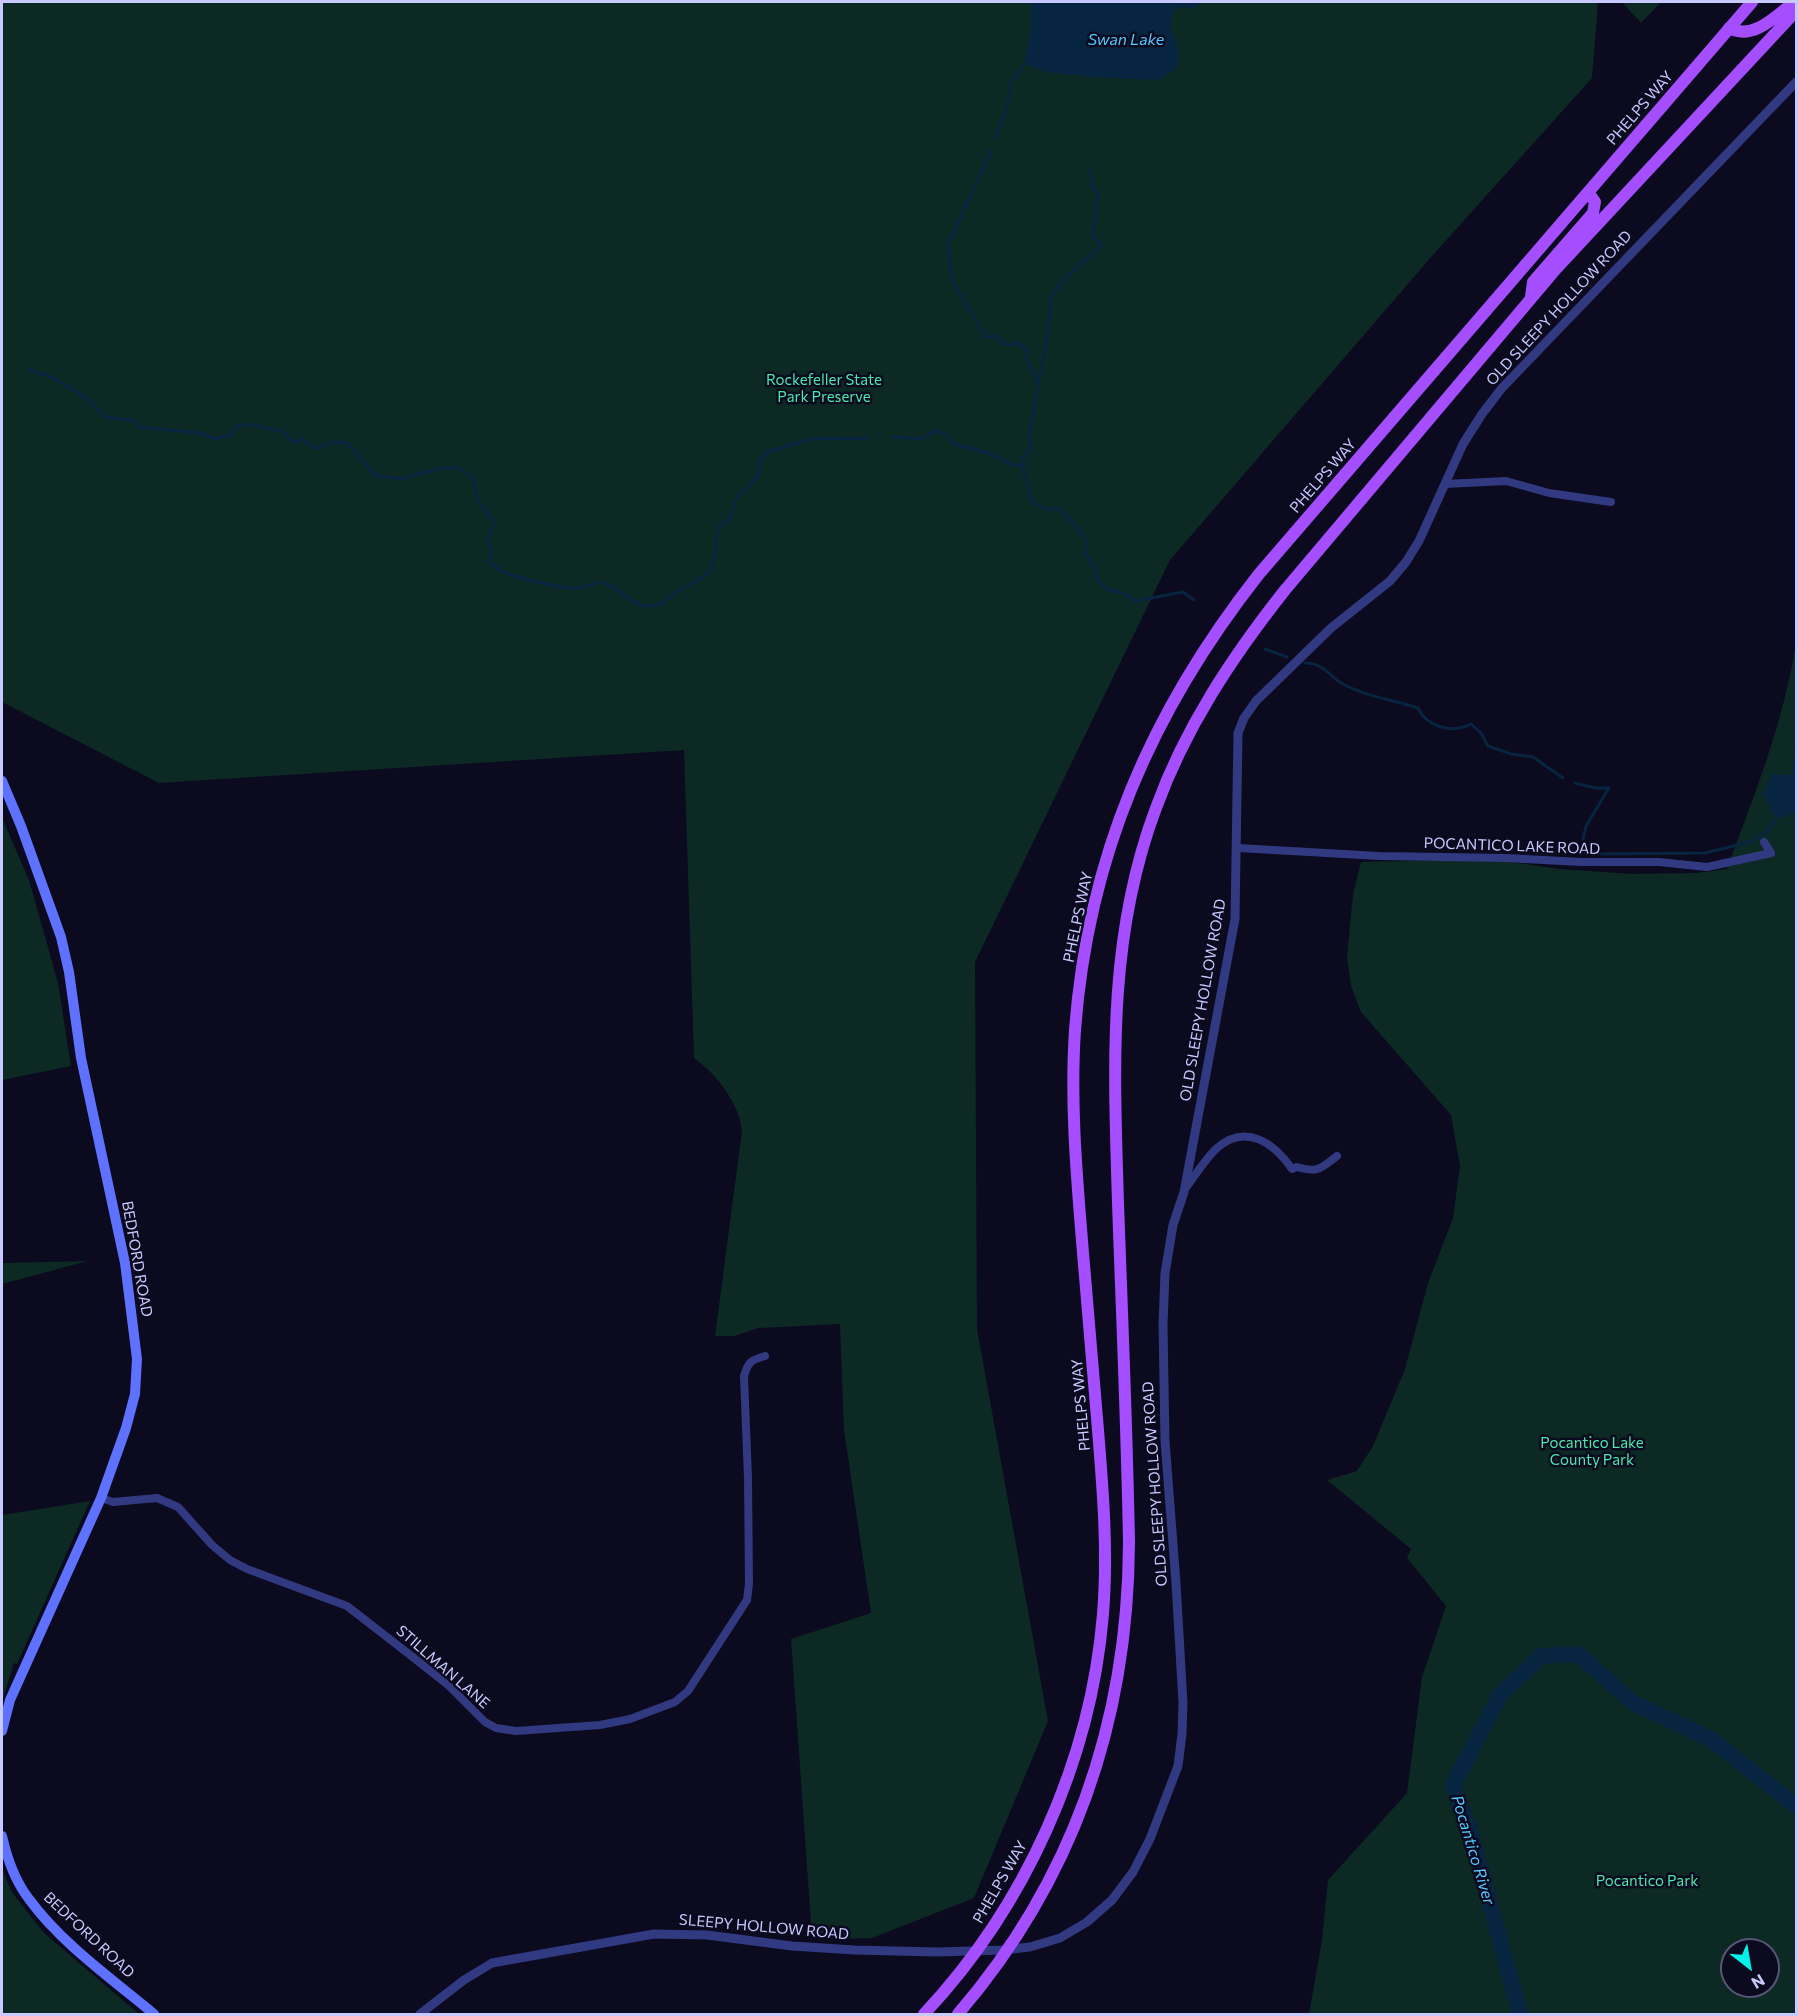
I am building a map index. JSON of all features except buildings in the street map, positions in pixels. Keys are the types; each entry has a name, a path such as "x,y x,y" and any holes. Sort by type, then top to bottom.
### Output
{"main road":[{"name":"PHELPS WAY","path":"924,2014 966,1965 1012,1896 1035,1854 1065,1784 1086,1714 1096,1666 1103,1617 1105,1568 1103,1495 1076,1165 1073,1076 1077,1004 1086,946 1101,877 1117,824 1137,773 1171,703 1198,658 1275,554 1752,2"},
{"path":"1729,28 1748,33 1794,2"},
{"path":"958,2014 998,1964 1022,1929 1057,1865 1087,1793 1110,1720 1124,1645 1129,1543 1114,1033 1123,932 1133,883 1164,786 1185,739 1244,644 1285,590 1532,297 1600,220 1797,11"},
{"path":"1532,297 1533,282 1593,213 1595,202 1588,192"},
{"name":"BEDFORD ROAD","path":"2,781 21,826 61,937 69,972 81,1058 125,1263 137,1359 135,1394 126,1428 101,1498 14,1689 2,1731"},
{"name":"BEDFORD ROAD","path":"2,1836 19,1882 28,1898 47,1921 154,2014"}],"street":[{"name":"OLD SLEEPY HOLLOW ROAD","path":"1017,1949 1060,1938 1088,1922 1112,1899 1141,1857 1178,1766 1183,1702 1165,1441 1163,1325 1166,1264 1173,1225 1184,1192 1235,920 1238,848 1237,750 1238,733 1244,718 1256,701 1300,656 1390,581 1406,562 1419,541 1463,444 1502,388 1797,82"},
{"path":"1445,484 1506,481 1549,493 1611,502"},
{"name":"POCANTICO LAKE ROAD","path":"1238,848 1379,856 1659,862 1707,867 1771,853 1764,842"},
{"path":"1184,1192 1217,1148 1237,1137 1258,1137 1276,1150 1292,1168 1316,1171 1337,1156"},
{"name":"STILLMAN LANE","path":"101,1498 113,1503 157,1498 178,1507 212,1545 230,1560 247,1569 347,1606 435,1675 485,1722 496,1728 523,1730 600,1725 630,1719 675,1702 688,1691 747,1600 749,1584 748,1478 744,1376 747,1364 753,1359 765,1356"},
{"name":"SLEEPY HOLLOW ROAD","path":"420,2014 464,1980 492,1963 654,1934 707,1935 792,1946 854,1950 937,1952 1017,1949"}],"green space":[{"name":"Rockefeller State Park Preserve","path":"2,2 1598,2 1592,78 1432,256 1170,560 975,962 977,1329 1048,1721 974,1898 872,1938 812,1937 791,1639 871,1613 844,1430 840,1324 758,1328 734,1336 715,1336 742,1131 731,1099 718,1080 694,1058 684,750 159,783 2,702"},
{"path":"1622,2 1661,2 1641,23"},
{"name":"Pocantico Lake County Park","path":"1796,644 1796,2014 1309,2014 1322,1940 1328,1880 1407,1793 1422,1677 1446,1606 1407,1558 1411,1549 1327,1480 1357,1471 1373,1446 1405,1369 1428,1283 1453,1218 1460,1166 1451,1115 1361,1012 1351,986 1347,957 1353,894 1361,862 1491,859 1559,869 1632,874 1696,873 1727,869 1767,758 1784,702"},
{"path":"2,818 29,880 58,983 71,1066 2,1080"},
{"path":"88,1261 2,1284 2,1263"},
{"path":"90,1501 17,1664 14,1663 2,1702 2,1515"},
{"path":"2,1868 11,1891 44,1933 139,2014 2,2014"}],"water":[{"name":"Swan Lake","path":"1031,2 1214,2 1199,4 1192,9 1182,7 1174,10 1171,29 1178,56 1176,69 1158,80 1046,72 1025,64 1031,30"},
{"path":"1796,735 1796,813 1776,819 1763,793 1772,774 1792,775"}],"waterway":[{"path":"996,137 1006,111 1012,80 1025,64"},
{"path":"991,151 948,244 952,281 986,337 996,336 1004,344 1016,343 1029,352 1026,358 1037,382"},
{"path":"1088,167 1092,176 1092,185 1098,195 1093,236 1102,245 1063,280 1051,297 1048,334 1029,433 1031,447 1023,458 1023,469 1033,503 1046,509 1060,509 1080,530 1087,544 1084,550 1096,572 1098,581 1108,590 1123,593 1135,601 1183,592 1194,600"},
{"path":"28,369 54,378 89,400 105,417 134,421 139,427 200,433 215,439 231,435 237,426 246,424 281,431 294,442 303,439 314,448 321,448 330,442 347,443 375,475 400,479 442,468 459,468 472,477 478,501 494,522 488,541 492,551 488,561 503,572 564,587 580,588 602,583 613,587 637,603 652,606 662,603 703,577 710,570 714,562 718,531 729,519 736,499 758,476 760,460 767,452 811,439 868,438"},
{"path":"893,437 921,439 935,431 945,433 952,443 990,454 1012,465 1023,465"},
{"path":"1265,649 1287,657"},
{"path":"1305,663 1320,667 1341,683 1359,691 1418,708 1427,720 1441,727 1456,728 1471,724 1481,733 1488,746 1511,754 1533,757 1563,778"},
{"path":"1575,783 1595,788 1609,788 1586,826 1583,840 1592,854 1706,853 1752,841 1766,832 1776,819"},
{"name":"Pocantico River","path":"1520,2014 1472,1837 1453,1785 1500,1695 1541,1656 1578,1654 1632,1702 1712,1740 1796,1806"}],"park label":[{"name":"Pocantico Park","path":"1647,1881"}]}
